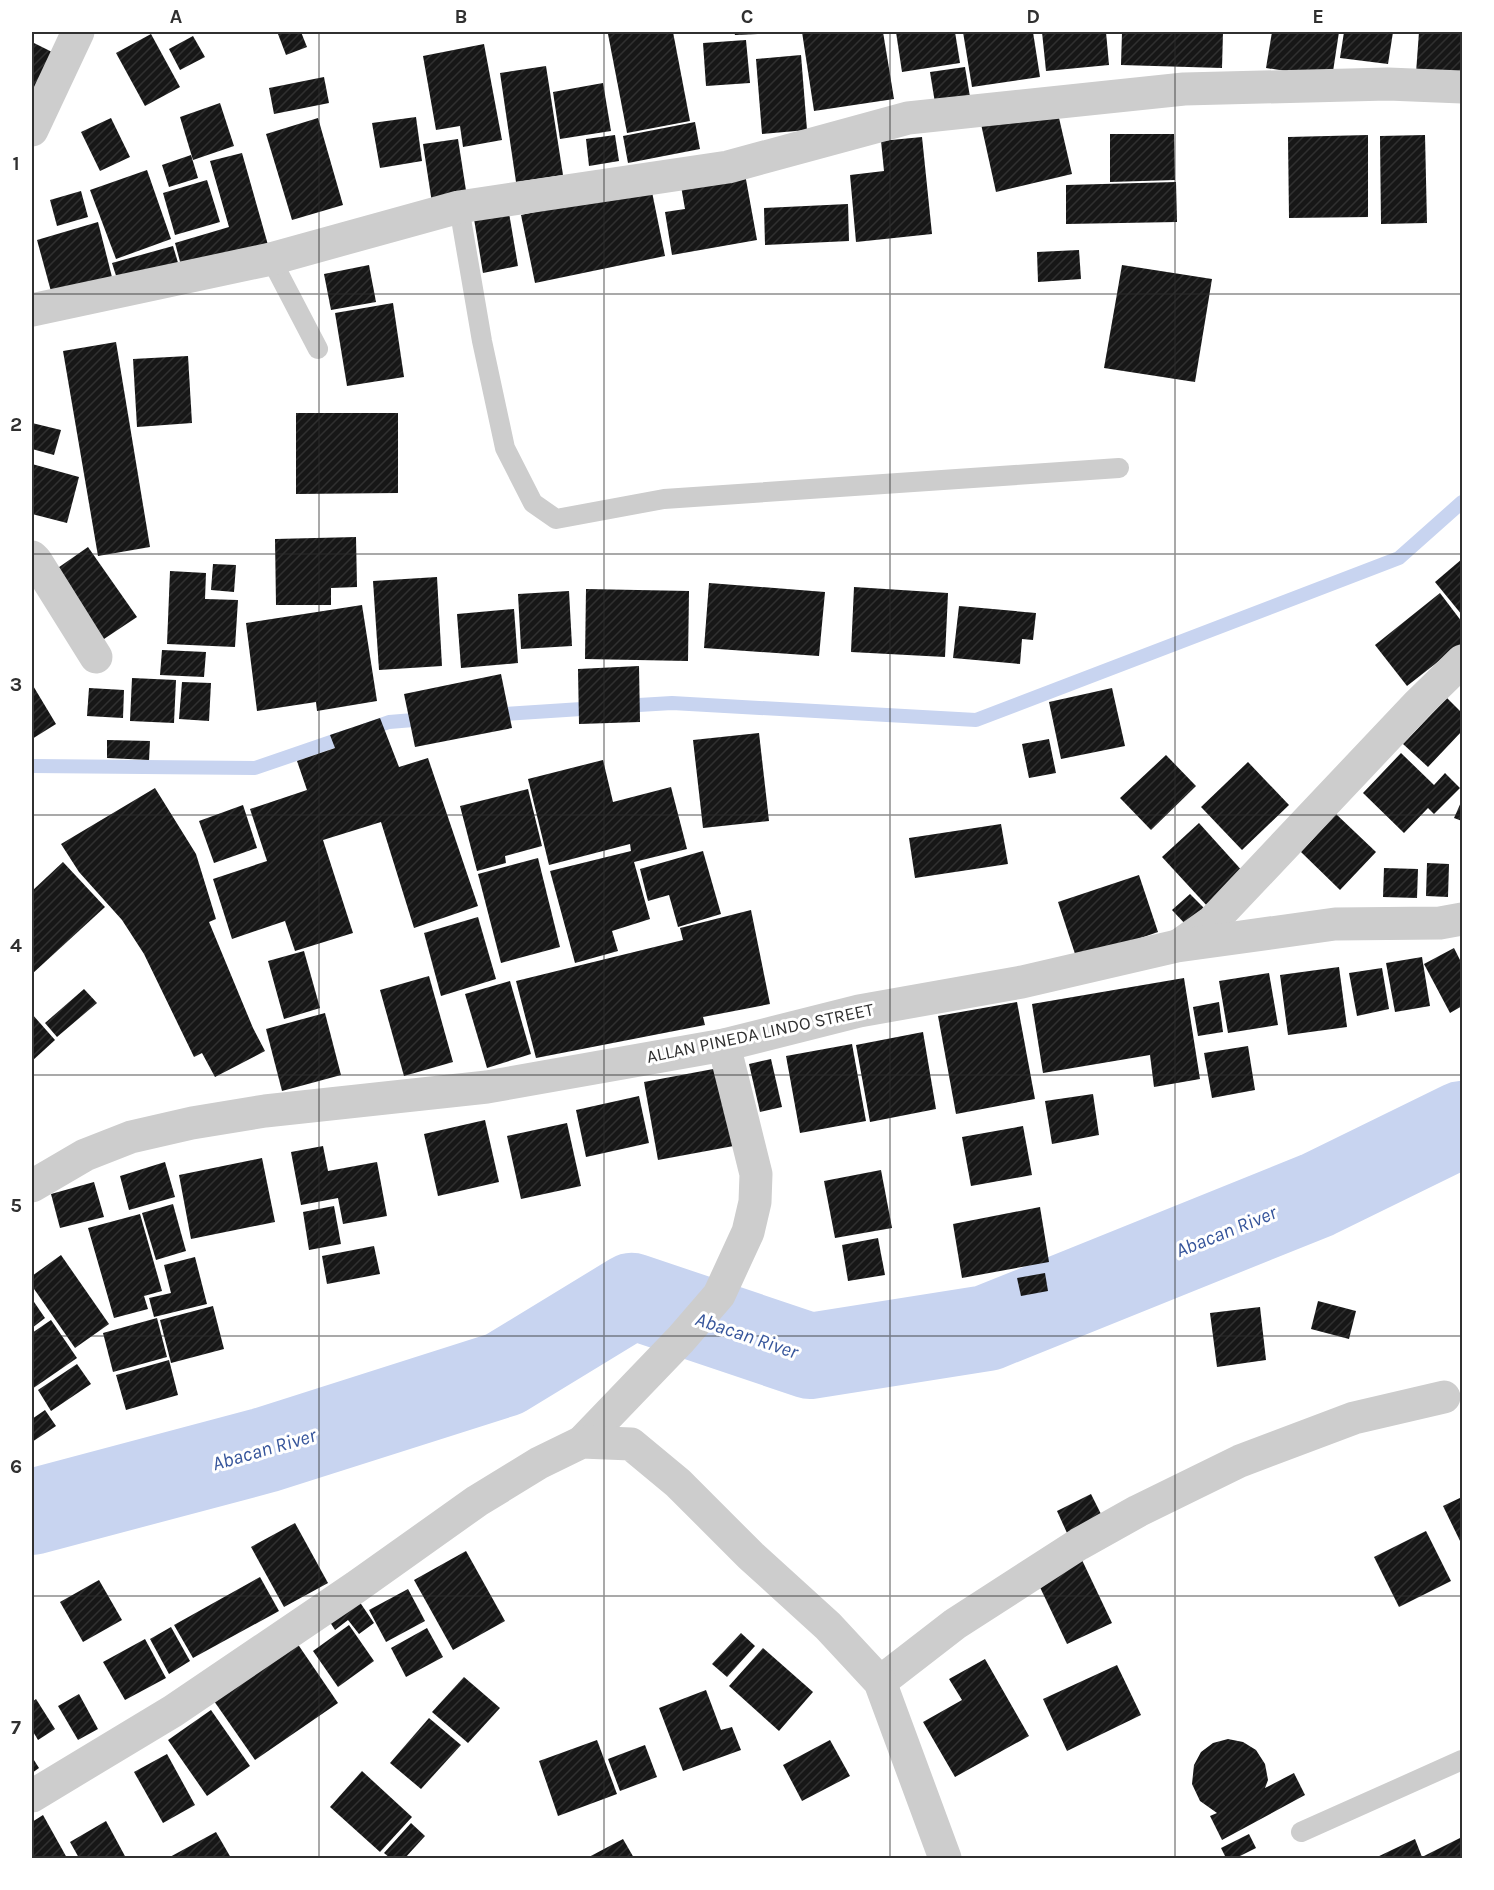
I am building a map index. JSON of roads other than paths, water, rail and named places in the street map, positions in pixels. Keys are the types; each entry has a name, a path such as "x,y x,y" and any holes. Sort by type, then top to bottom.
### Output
{"street":[{"path":"32,130 78,32"},
{"path":"32,310 271,259 459,207 728,167 908,118 1184,88 1388,84 1462,87"},
{"path":"32,557 96,657"},
{"path":"1177,946 1212,922 1462,661"},
{"name":"ALLAN PINEDA LINDO STREET","path":"32,1186 86,1155 131,1137 192,1123 265,1111 487,1087 724,1045 859,1011 1022,982 1177,946 1335,924 1440,923 1462,919"},
{"path":"32,1796 174,1711 346,1594 477,1501 539,1463 582,1442 681,1339 719,1294 748,1232 755,1202 756,1174 724,1045"},
{"path":"880,1682 955,1624 1079,1544 1138,1511 1240,1461 1354,1418 1444,1397"},
{"path":"582,1442 631,1444 678,1483 751,1556 828,1626 880,1682 945,1858"}],"lane":[{"path":"459,207 482,341 506,448 533,503 556,519 664,499 1119,468"},
{"path":"271,259 318,349"},
{"path":"1301,1832 1462,1760"}],"waterway":[{"path":"622,706 672,703 976,720 1399,558 1462,502"},
{"path":"490,715 597,708"},
{"path":"366,730 389,722 426,719"},
{"path":"32,766 255,768 348,736"},
{"name":"Abacan River","path":"32,1512 265,1450 504,1374 632,1296 810,1356 987,1328 1317,1195 1462,1124"}]}
